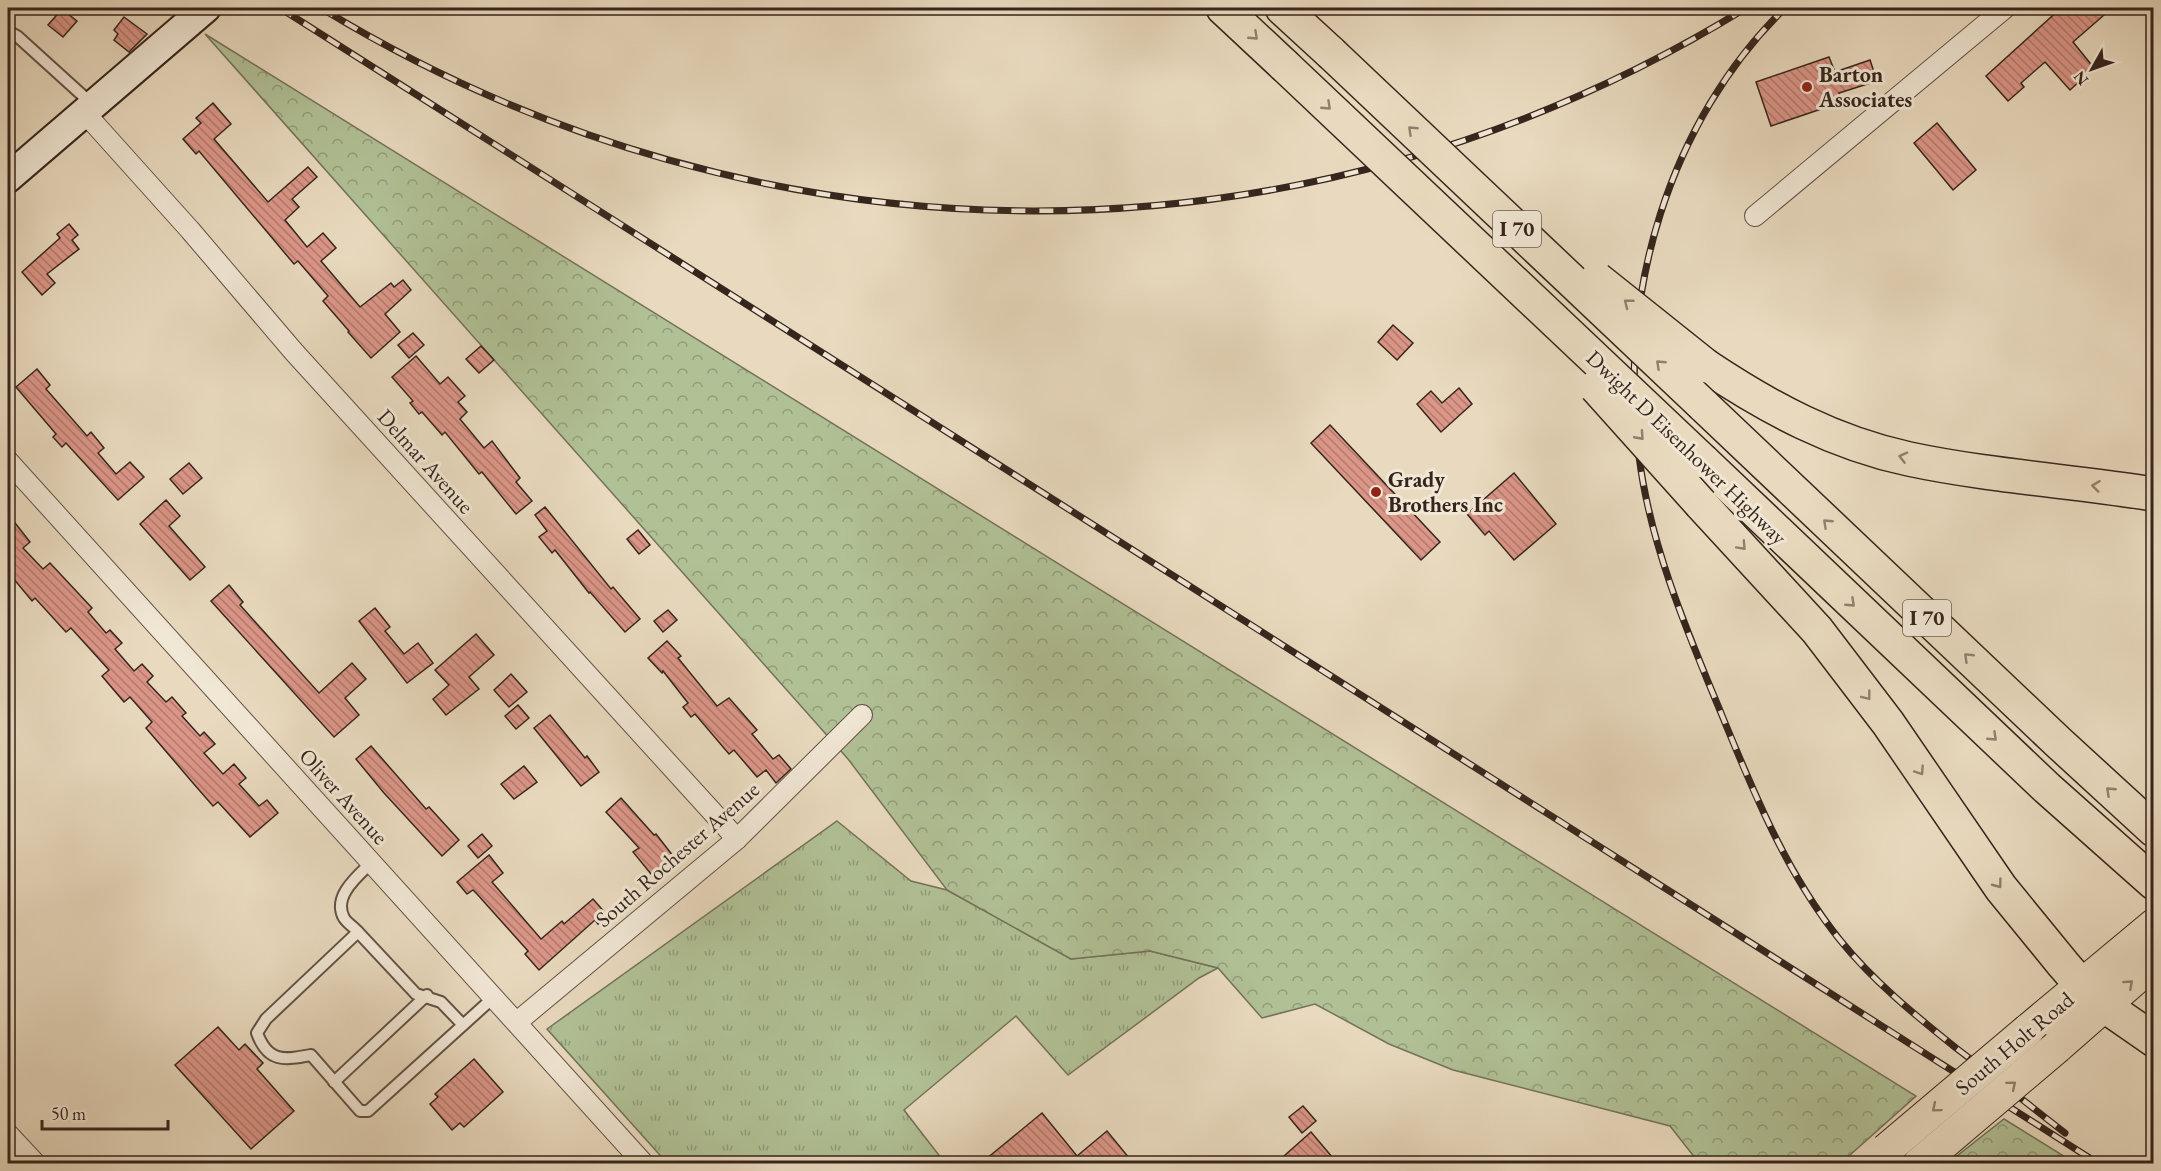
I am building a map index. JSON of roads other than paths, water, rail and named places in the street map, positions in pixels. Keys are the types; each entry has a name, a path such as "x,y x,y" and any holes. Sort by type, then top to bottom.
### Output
{"highway":[{"name":"Dwight D Eisenhower Highway","path":"1223,8 2048,788 2154,884"},
{"name":"Dwight D Eisenhower Highway","path":"1282,8 2049,734 2154,830"},
{"path":"1449,165 1706,366 1745,392 1787,415 1836,436 1887,453 1957,467 2154,494"},
{"path":"1432,205 1817,630 1888,723 2001,888 2093,996 2154,1040"}],"main road":[{"path":"8,177 206,8"},
{"name":"South Holt Road","path":"1882,1157 2028,1030 2093,996 2140,955 2154,925"},
{"name":"South Holt Road","path":"1919,1164 2057,1047 2093,996"}],"street":[{"path":"1755,216 2005,8"},
{"name":"Delmar Avenue","path":"88,108 294,352 737,839"},
{"name":"Oliver Avenue","path":"8,461 644,1164"},
{"name":"South Rochester Avenue","path":"517,1022 737,839 862,715"},
{"path":"8,1134 32,1162"}],"lane":[{"path":"8,31 17,36 88,108"},
{"path":"372,862 345,891 341,903 344,918 416,994 427,995 441,1002 463,1025"},
{"path":"358,932 266,1019 257,1033 261,1045 276,1058 289,1059 311,1055 360,1111 368,1112 494,997"},
{"path":"334,1082 427,995"}],"railway":[{"path":"280,8 2099,1164"},
{"path":"321,8 491,96 668,160 849,198 1033,211 1217,198 1399,161 1576,97 1746,8"},
{"path":"1785,8 1745,53 1710,103 1682,157 1660,214 1645,274 1636,334 1634,395 1639,456 1652,522 1671,587 1708,682 1746,773 1787,860 1803,888 1840,940 1895,997 2065,1133"}],"place":[{"name":"Barton Associates","path":"1807,87"},
{"name":"Grady Brothers Inc","path":"1376,492"}]}
